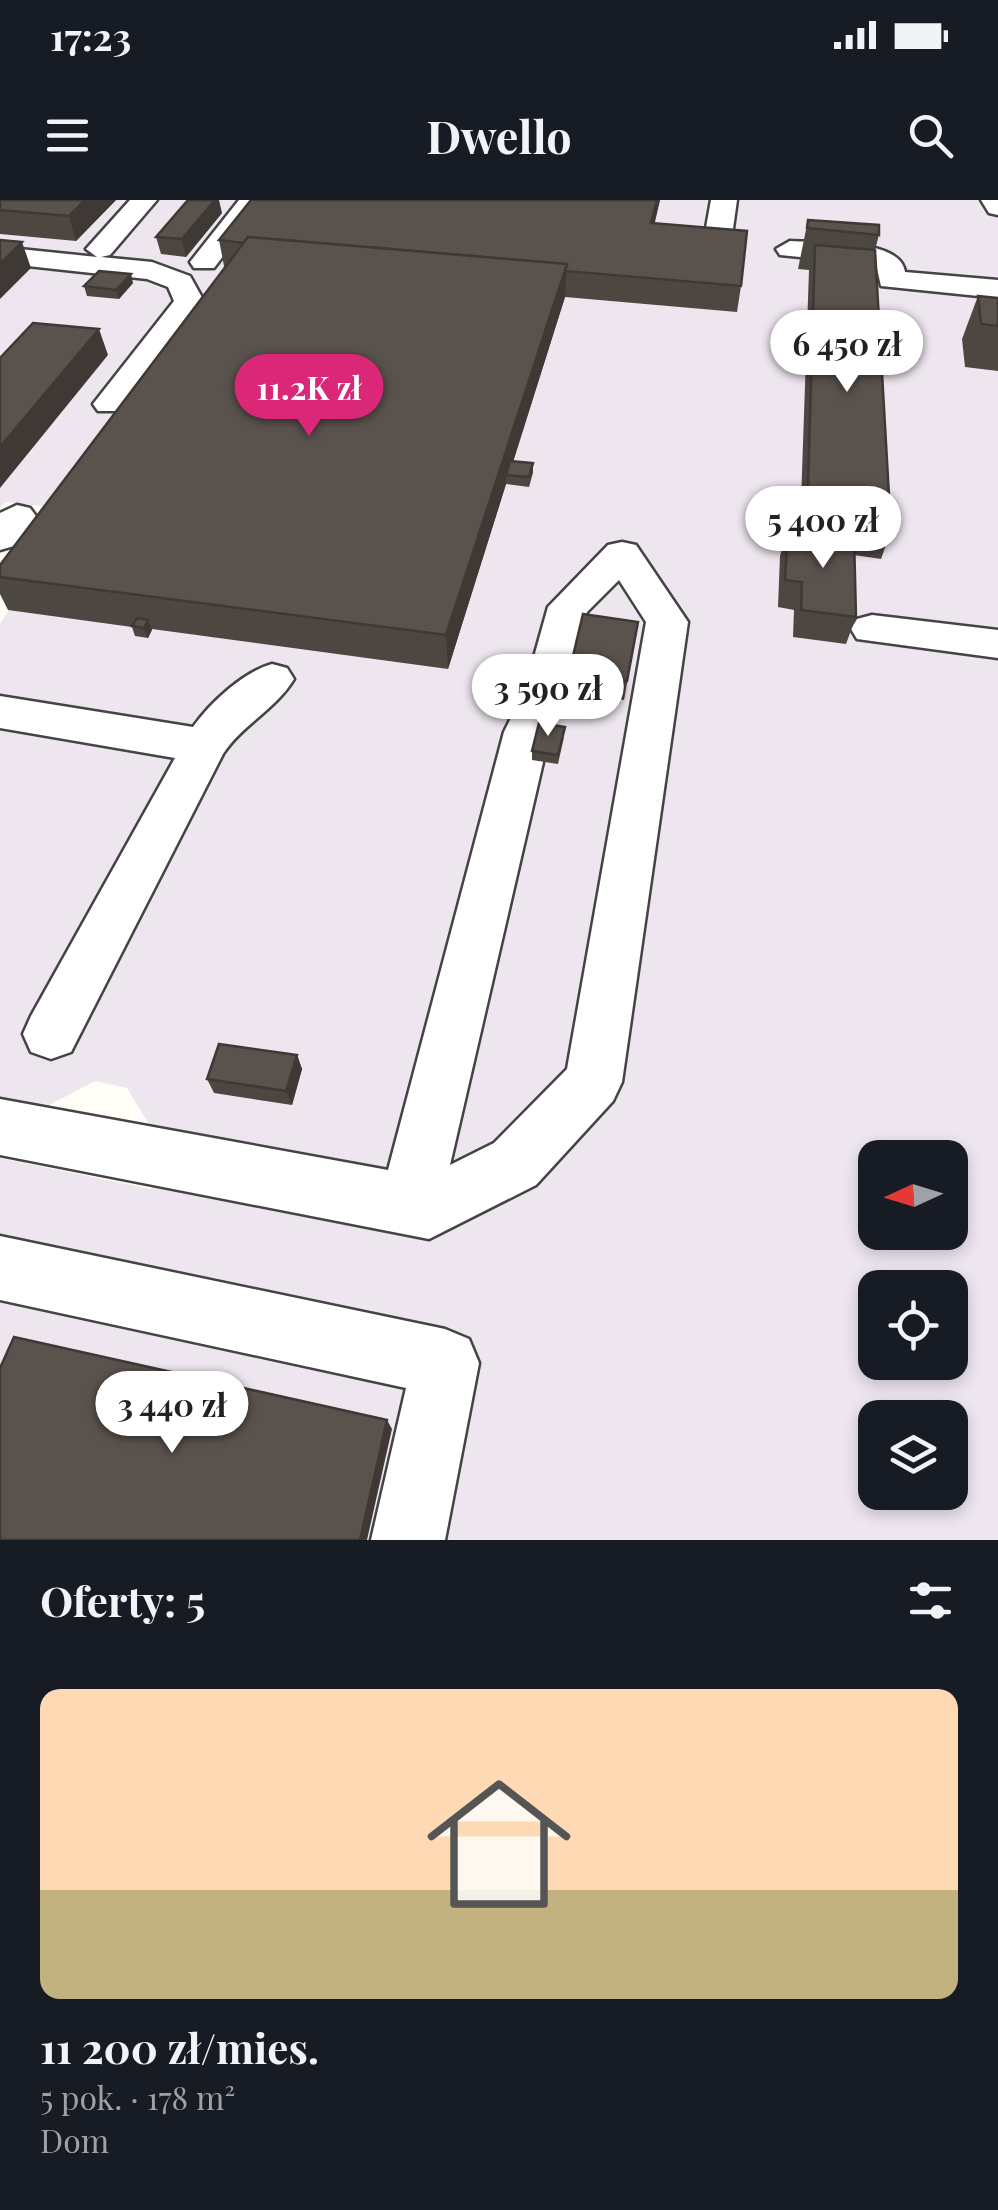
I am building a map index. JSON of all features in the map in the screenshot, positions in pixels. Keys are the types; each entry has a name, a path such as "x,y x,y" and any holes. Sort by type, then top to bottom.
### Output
{"lane":[{"path":"100,249 144,200"},
{"path":"204,262 252,200"},
{"path":"716,250 724,200"},
{"path":"994,200 998,207"},
{"path":"790,250 878,256 890,266 891,280 998,289"},
{"path":"0,256 152,270 180,282 188,301 110,404"},
{"path":"0,1127 429,1208 515,1164 593,1082 668,622 622,554 568,607 548,689 526,732 410,1204"},
{"path":"872,628 998,644"},
{"path":"51,1034 210,736 272,678"},
{"path":"0,709 210,736"},
{"path":"0,1268 446,1363 408,1540"}],"shaded area":[{"path":"0,200 998,200 998,1540 0,1540 0,1158 151,1189 172,1135 153,1131 127,1088 95,1081 40,1110 0,1103 0,624 72,510 5,502 0,508"}],"building":[{"path":"0,200 85,200 69,216 0,210"},
{"path":"188,200 215,200 182,239 156,237"},
{"path":"251,200 657,200 651,223 747,231 741,286 565,271 567,264 248,237 244,243 219,240"},
{"path":"808,220 879,225 879,235 807,228"},
{"path":"248,237 567,264 446,635 0,577 0,565"},
{"path":"0,240 22,242 0,264"},
{"path":"815,245 875,250 891,531 807,522"},
{"path":"99,271 131,274 116,290 84,286"},
{"path":"978,296 998,298 998,326 981,324"},
{"path":"33,323 99,329 0,447 0,358"},
{"path":"510,461 533,463 529,477 506,475"},
{"path":"788,529 854,536 856,617 801,610 802,582 785,580"},
{"path":"583,614 638,622 627,681 569,673"},
{"path":"137,618 148,620 144,628 132,626"},
{"path":"539,723 565,727 558,755 532,751"},
{"path":"219,1044 297,1055 286,1091 207,1079"},
{"path":"14,1337 387,1420 360,1540 0,1540 0,1368"}]}
